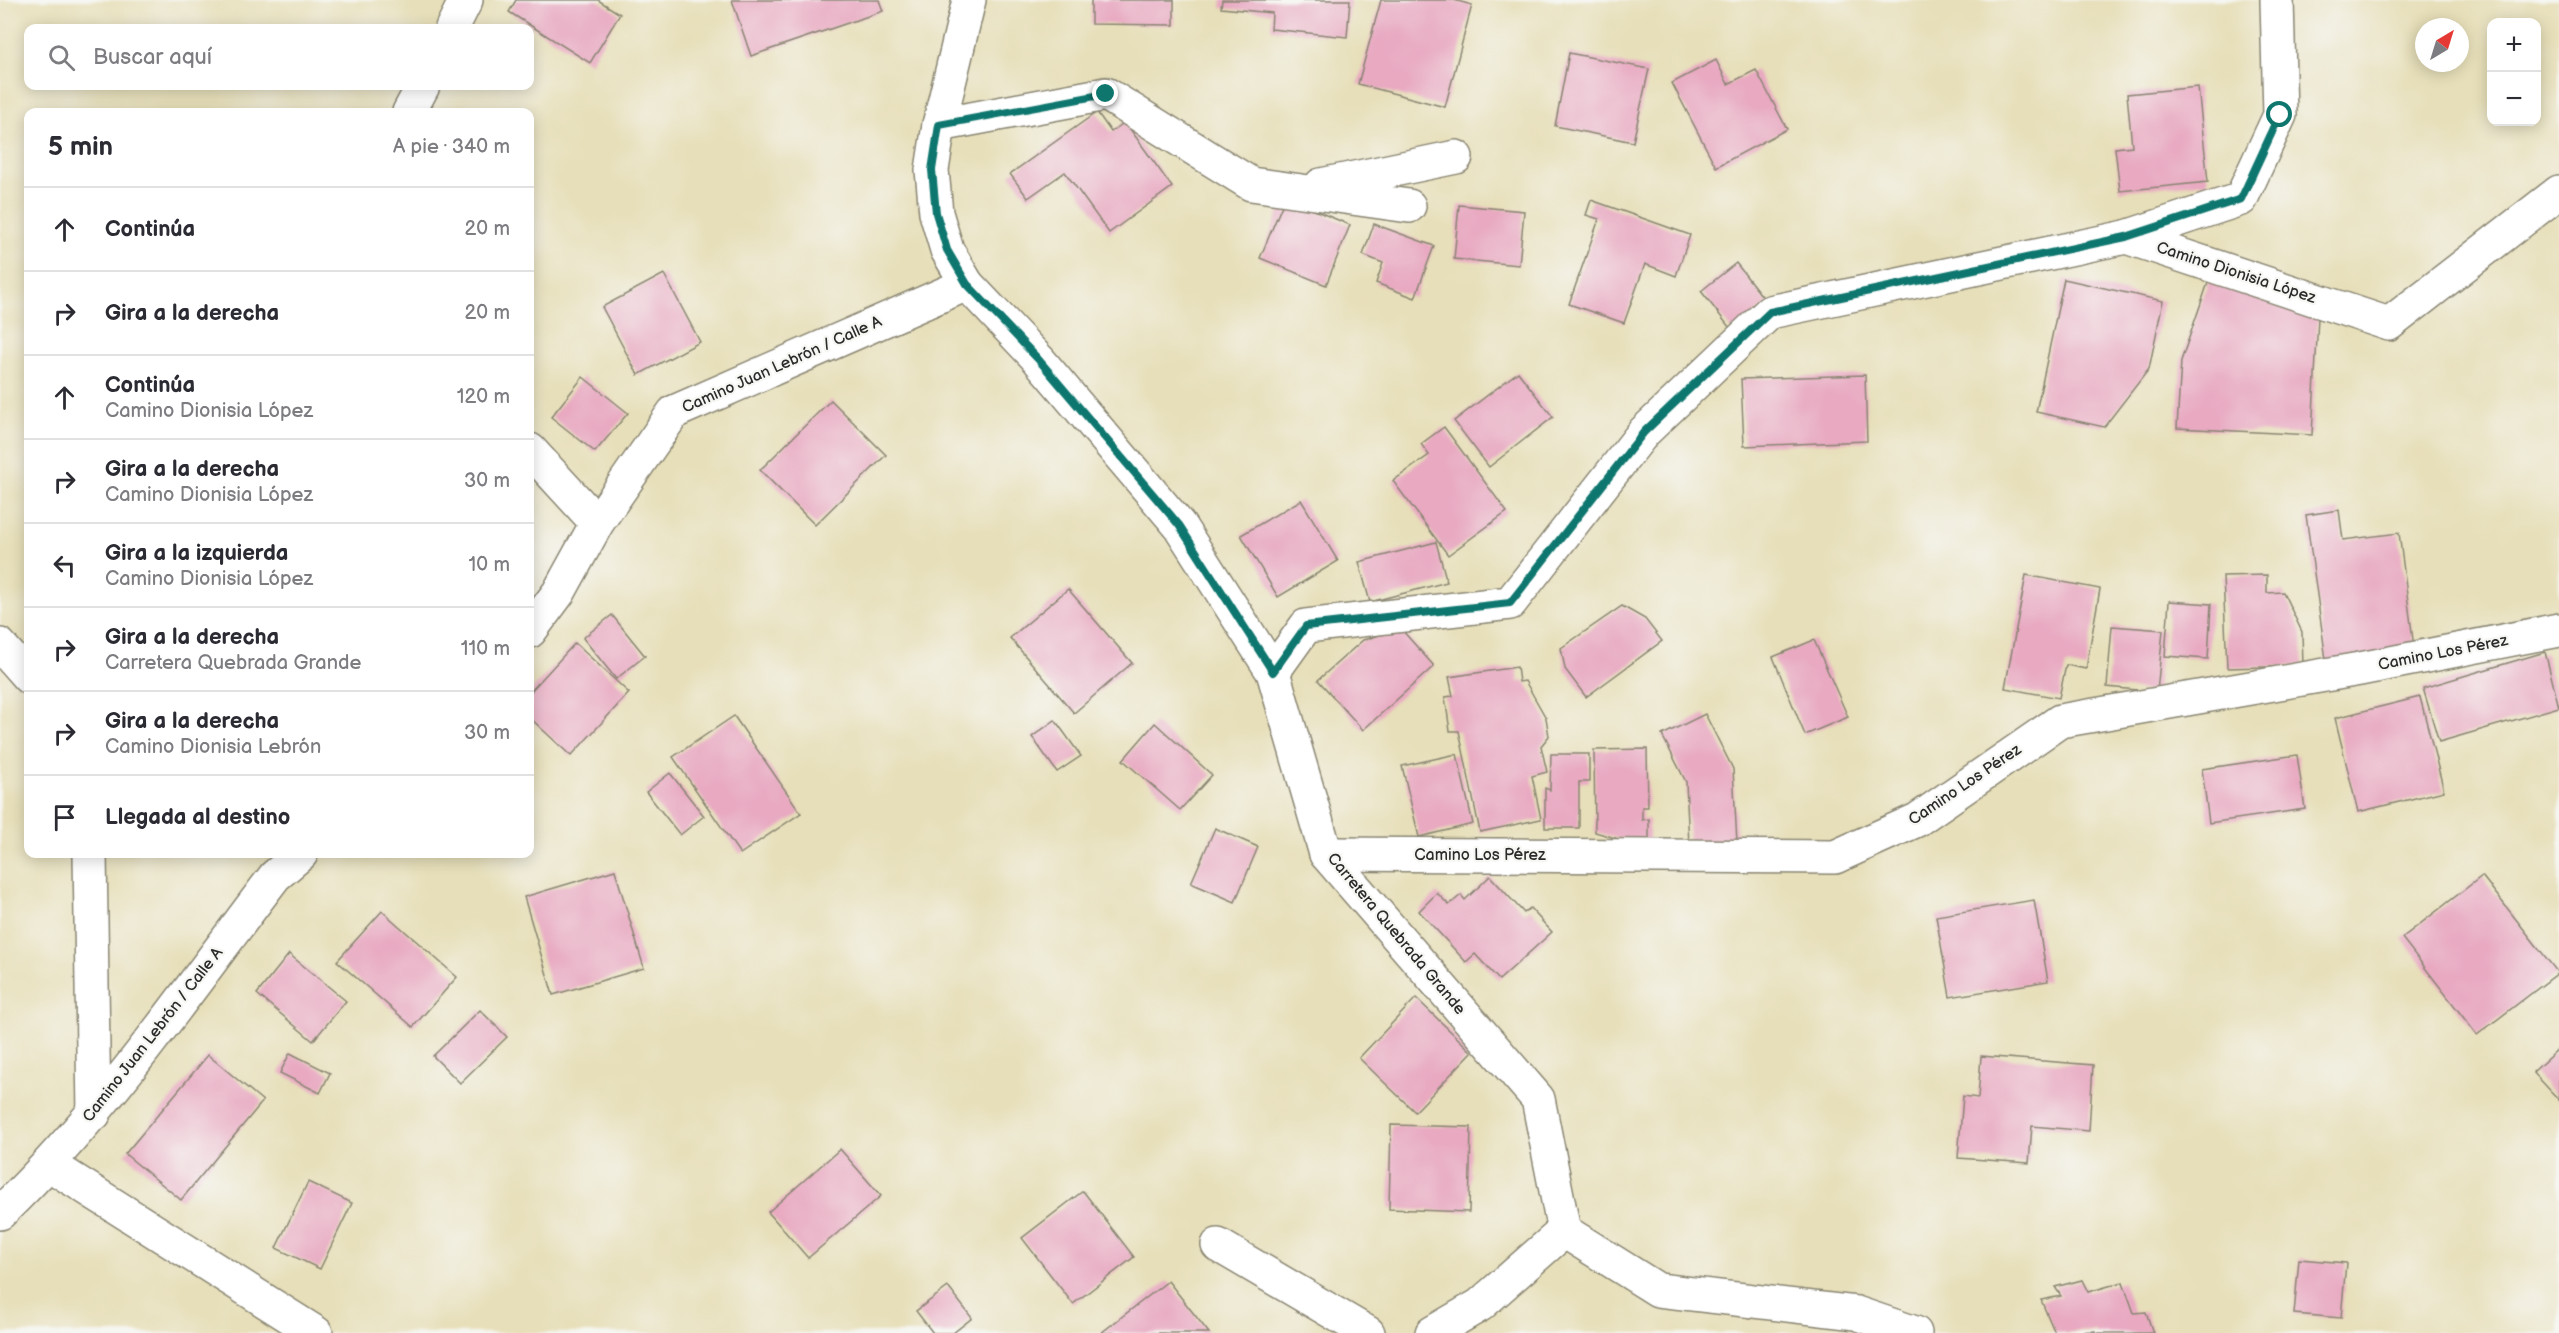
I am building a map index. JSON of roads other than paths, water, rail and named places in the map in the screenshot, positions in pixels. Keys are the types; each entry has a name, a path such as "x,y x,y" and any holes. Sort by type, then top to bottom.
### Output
{"street":[{"path":"454,24 466,0"},
{"name":"Carretera Quebrada Grande","path":"969,0 939,125 932,170 936,213 947,250 967,284 1038,359 1179,525 1273,672 1326,854 1538,1098 1564,1231"},
{"path":"1273,672 1306,626 1510,603 1644,432 1770,312 2126,237 2241,199 2280,115 2277,0"},
{"path":"411,108 421,90"},
{"path":"939,125 1106,94 1251,184 1409,206"},
{"path":"1296,190 1456,157"},
{"name":"Camino Dionisia López","path":"2126,237 2389,324 2559,192"},
{"name":"Camino Juan Lebrón / Calle A","path":"534,626 560,592 597,523 674,412 967,284"},
{"path":"534,454 597,523"},
{"name":"Camino Los Pérez","path":"1326,854 1835,857 1917,820 2060,721 2348,671 2559,630"},
{"path":"0,645 24,672"},
{"path":"90,858 94,1114"},
{"name":"Camino Juan Lebrón / Calle A","path":"0,1213 50,1165 94,1114 275,876 296,858"},
{"path":"50,1165 316,1333"},
{"path":"1432,1333 1480,1305 1564,1231 1658,1290 1856,1313 1916,1333"},
{"path":"1218,1245 1368,1333"}]}
